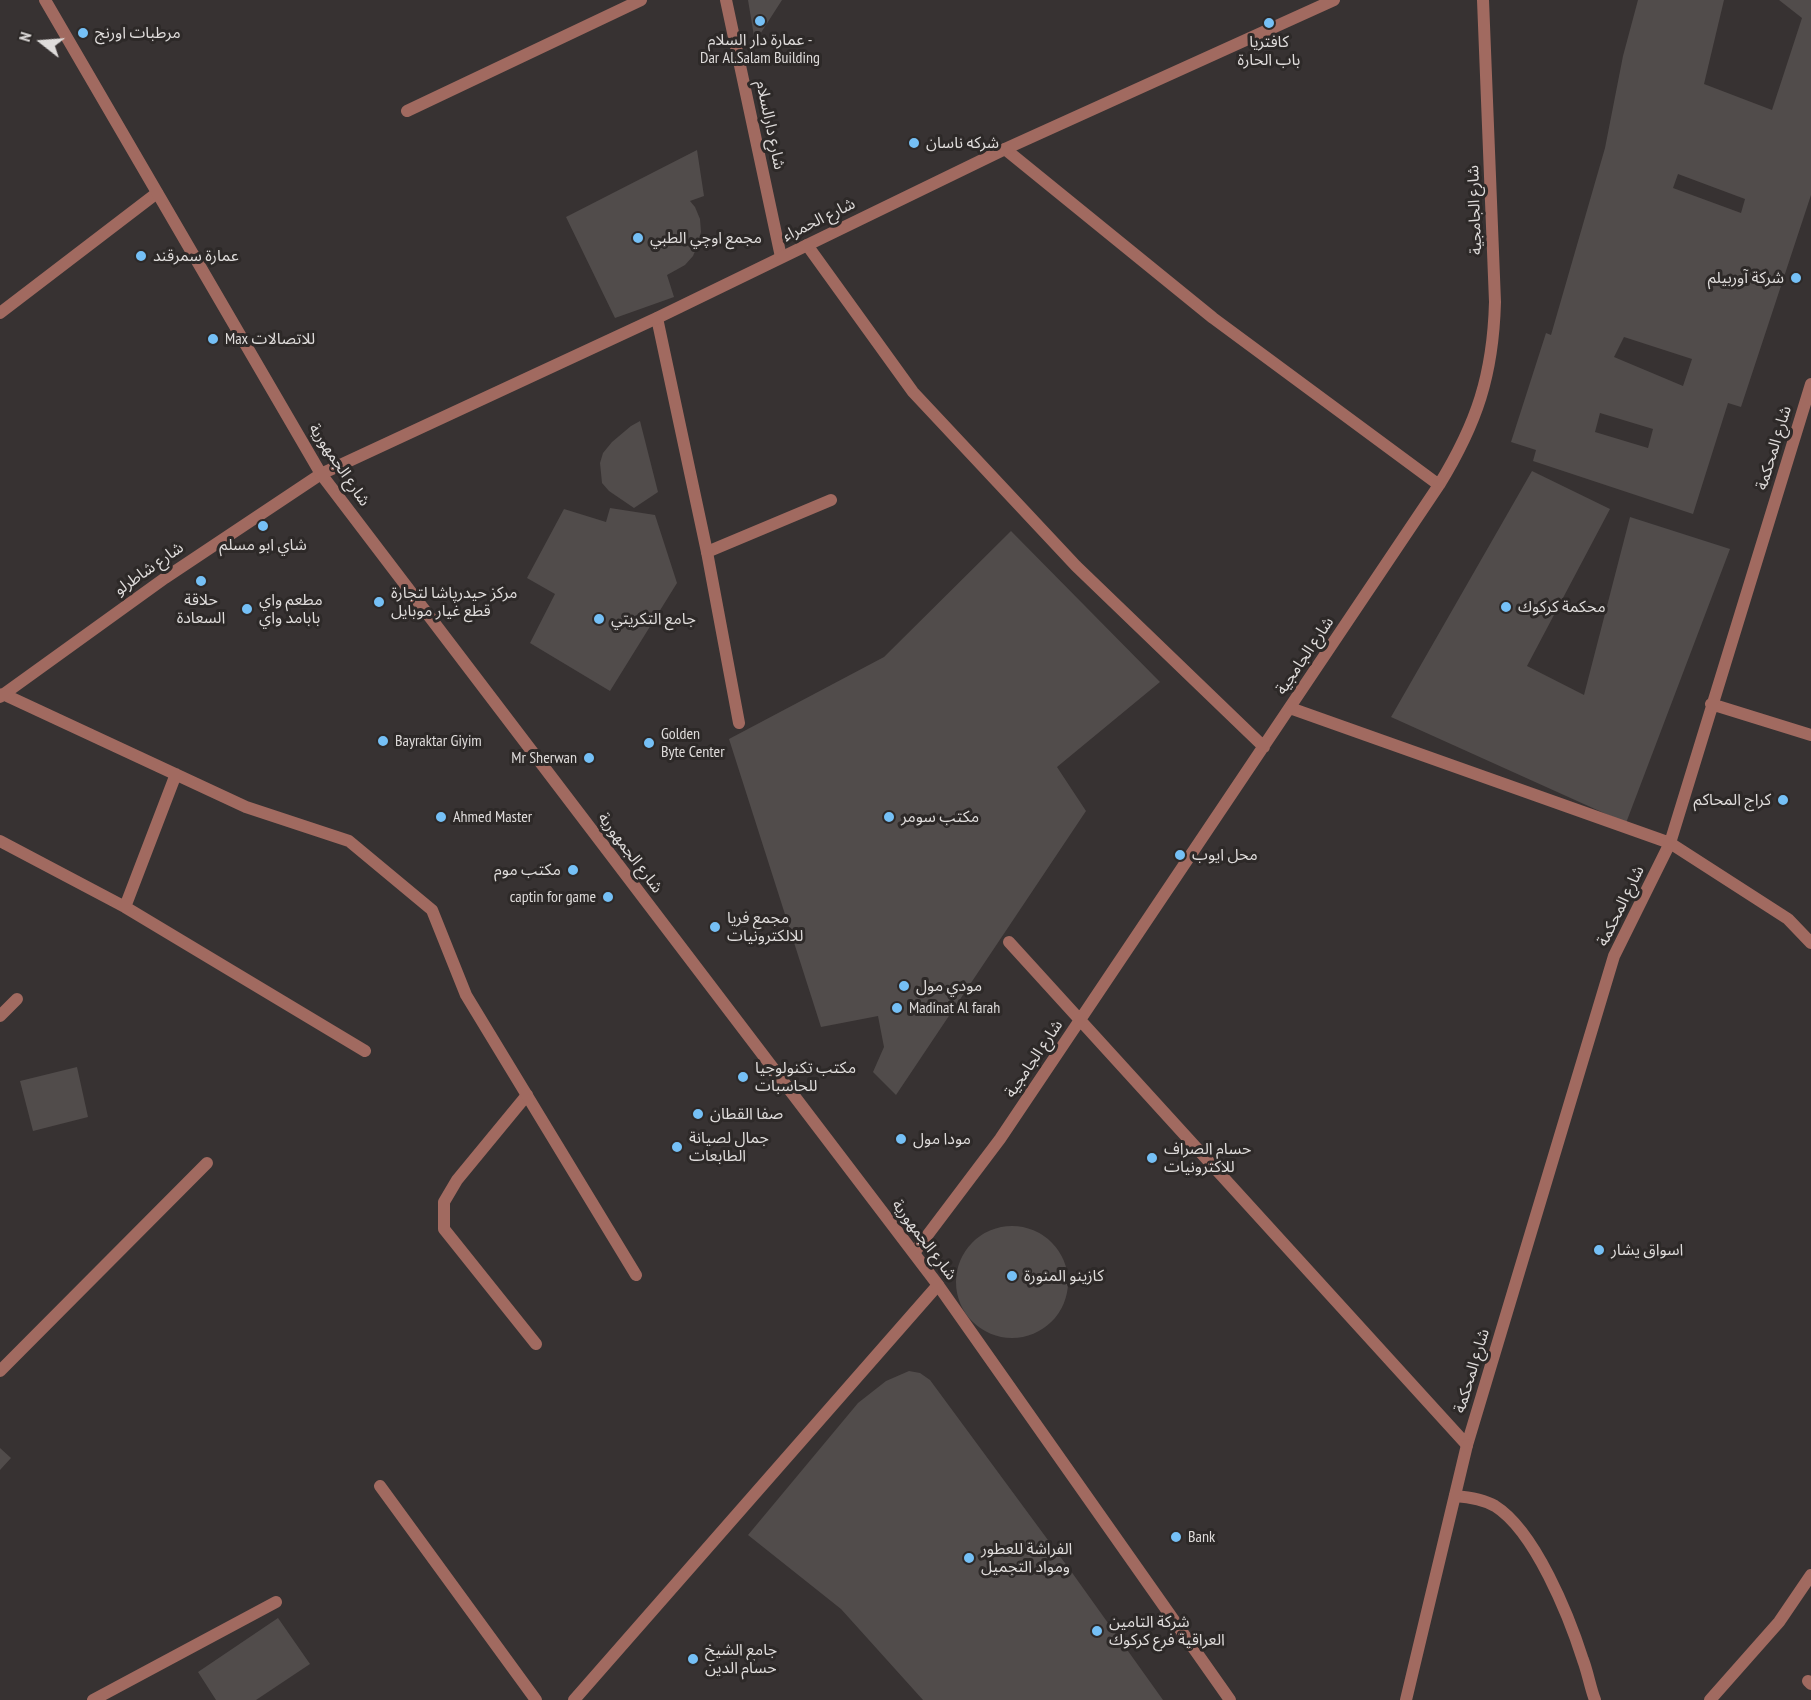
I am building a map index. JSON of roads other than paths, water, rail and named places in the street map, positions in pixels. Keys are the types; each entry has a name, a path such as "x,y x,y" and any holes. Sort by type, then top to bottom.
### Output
{"street":[{"name":"شارع الجمهورية","path":"45,0 321,474 938,1285 1230,1700"},
{"path":"408,111 641,0"},
{"name":"شارع دارالسلام","path":"726,0 781,257"},
{"name":"شارع الحمراء","path":"321,474 657,318 1005,149 1334,0"},
{"name":"شارع الجامجية","path":"914,1253 1000,1139 1460,452 1476,416 1487,379 1494,341 1495,302 1483,0"},
{"path":"1005,149 1213,318 1439,485"},
{"path":"0,313 157,193"},
{"path":"807,245 913,392 1076,566 1264,747"},
{"path":"657,318 707,552 739,723"},
{"name":"شارع المحكمة","path":"1406,1700 1467,1445 1614,956 1670,843 1811,384"},
{"name":"شارع شاطرلو","path":"2,696 165,578 321,474"},
{"path":"707,552 831,500"},
{"path":"2,696 246,807 349,841 432,910 466,995 636,1275"},
{"path":"1711,704 1811,735"},
{"path":"1290,708 1670,843 1788,919 1811,943"},
{"path":"125,908 177,774"},
{"path":"0,841 125,908 365,1051"},
{"path":"1009,942 1467,1445"},
{"path":"0,1016 17,999"},
{"path":"527,1095 458,1180 444,1202 444,1229 536,1344"},
{"path":"0,1371 207,1163"},
{"path":"574,1700 938,1285"},
{"path":"380,1486 536,1700"},
{"path":"1455,1496 1468,1497 1493,1505 1513,1521 1528,1541 1563,1609 1583,1659 1595,1700"},
{"path":"1710,1700 1779,1622 1811,1575"},
{"path":"93,1700 276,1602"}],"place":[{"name":"عمارة دار السلام - Dar Al.Salam Building","path":"760,21"},
{"name":"كافتريا باب الحارة","path":"1269,23"},
{"name":"مرطبات اورنج","path":"83,33"},
{"name":"شرکە ناسان","path":"914,143"},
{"name":"مجمع اوچي الطبي","path":"638,238"},
{"name":"عمارة سمرقند","path":"141,256"},
{"name":"شركة آوربيلم","path":"1796,278"},
{"name":"Max للاتصالات","path":"213,339"},
{"name":"شاي ابو مسلم","path":"263,526"},
{"name":"حلاقة السعادة","path":"201,581"},
{"name":"مركز حيدرپاشا لتجارة قطع غيار موبايل","path":"379,602"},
{"name":"محكمة كركوك","path":"1506,607"},
{"name":"مطعم واي بابامد واي","path":"247,609"},
{"name":"جامع التكريتي","path":"599,619"},
{"name":"Bayraktar Giyim","path":"383,741"},
{"name":"Golden Byte Center","path":"649,743"},
{"name":"Mr Sherwan","path":"589,758"},
{"name":"كراج المحاكم","path":"1783,800"},
{"name":"Ahmed Master","path":"441,817"},
{"name":"مكتب سومر","path":"889,817"},
{"name":"محل ايوب","path":"1180,855"},
{"name":"مكتب موم","path":"573,870"},
{"name":"captin for game","path":"608,897"},
{"name":"مجمع فريا للالكترونيات","path":"715,927"},
{"name":"مودي مول","path":"904,986"},
{"name":"Madinat Al farah","path":"897,1008"},
{"name":"مكتب تكنولوجيا للحاسبات","path":"743,1077"},
{"name":"صفا القطان","path":"698,1114"},
{"name":"مودا مول","path":"901,1139"},
{"name":"جمال لصيانة الطابعات","path":"677,1147"},
{"name":"حسام الصراف للاكترونيات","path":"1152,1158"},
{"name":"اسواق يشار","path":"1599,1250"},
{"name":"كازينو المنورة","path":"1012,1276"},
{"name":"Bank","path":"1176,1537"},
{"name":"الفراشة للعطور ومواد التجميل","path":"969,1558"},
{"name":"شركة التامين العراقية فرع كركوك","path":"1097,1631"},
{"name":"جامع الشيخ حسام الدين","path":"693,1659"}]}
